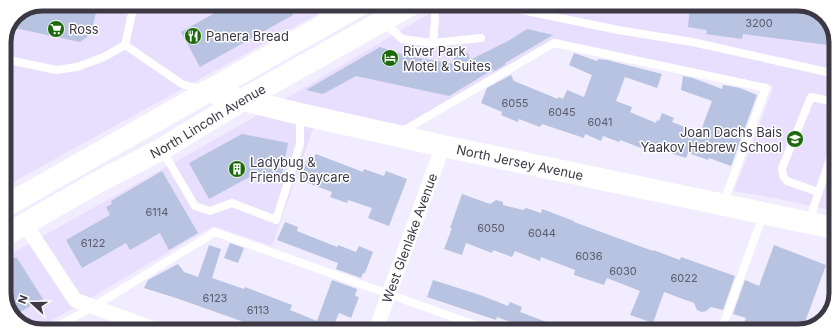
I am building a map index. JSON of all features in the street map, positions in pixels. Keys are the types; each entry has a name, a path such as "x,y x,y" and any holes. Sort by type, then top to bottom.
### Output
{"main road":[{"name":"North Lincoln Avenue","path":"11,203 349,11"},
{"name":"North Lincoln Avenue","path":"11,232 96,183 162,149 242,100 402,11"},
{"name":"North Jersey Avenue","path":"207,91 300,114 443,146 829,227"}],"street":[{"name":"West Glenlake Avenue","path":"378,324 443,146"},
{"path":"25,224 75,300 140,324"}],"lane":[{"path":"11,60 56,70 77,67 104,57 125,45 132,11"},
{"path":"321,11 329,22"},
{"path":"433,43 434,11"},
{"path":"526,11 618,30 692,42 829,72"},
{"path":"384,21 402,38 433,43 481,38"},
{"path":"397,135 554,43 766,88 723,204"},
{"path":"125,45 182,84 207,91"},
{"path":"818,192 787,181 783,176 782,168 811,97 829,101"},
{"path":"162,149 195,206 210,211 232,203 276,220 300,144 300,114"},
{"path":"808,222 829,161"},
{"path":"724,324 764,213"},
{"path":"61,324 93,307 215,232 472,324"}],"shaded area":[{"path":"42,11 323,11 11,183 11,42 13,30 16,25 30,13"},
{"path":"434,11 798,11 815,16 823,23 827,30 829,40 829,210 734,191 774,86 557,39 399,131 319,112 272,246 213,226 46,324 38,324 27,320 17,312 13,305 11,295 11,254 239,126"}],"building":[{"path":"42,11 96,11 91,34 80,42 14,28 20,20 30,13"},
{"path":"218,11 291,11 293,15 200,67 181,32"},
{"path":"690,11 798,11 815,16 823,23 827,30 829,45 743,34 742,39 706,34 707,30 688,27"},
{"path":"527,29 553,35 505,63 506,64 493,72 494,69 449,96 356,76 323,94 306,90 380,47 408,56 454,64 454,55 468,53 470,60 508,41"},
{"path":"574,53 597,61 598,59 607,60 662,74 657,88 625,77 616,101 632,107 630,112 656,123 657,120 659,121 662,113 674,118 672,122 700,133 712,101 681,90 683,76 693,78 722,89 723,85 740,88 757,95 731,166 709,158 708,160 688,153 686,158 664,151 663,154 642,145 641,148 620,140 619,142 603,136 601,141 585,134 584,138 542,124 540,127 519,119 518,122 501,115 502,112 481,103 487,88 511,75 514,81 558,99 558,97 563,99 567,90 584,97 592,75 569,65"},
{"name":"Ladybug & Friends Daycare","path":"242,134 288,143 281,180 255,174 209,199 189,163"},
{"path":"316,154 363,172 364,169 384,176 386,171 407,179 389,226 368,218 372,208 348,200 347,203 330,197 332,192 300,180 309,155 314,157"},
{"path":"162,171 198,233 169,250 160,233 130,250 126,243 82,268 66,240 110,215 106,207 112,204 111,201"},
{"path":"462,194 490,204 496,200 503,202 503,205 523,210 526,208 541,213 542,209 653,251 680,260 681,257 735,276 723,310 711,307 702,312 697,310 694,303 664,292 653,323 630,315 640,291 607,278 604,285 574,275 575,270 541,257 540,261 515,251 512,257 493,250 492,253 466,243 462,255 444,249"},
{"path":"285,222 298,227 297,231 337,247 338,245 356,252 359,246 373,252 365,273 363,273 361,278 336,269 338,263 277,240"},
{"path":"230,243 244,248 238,263 224,258"},
{"path":"209,245 221,249 212,278 244,289 245,287 292,305 290,310 317,321 332,280 357,289 355,296 359,297 351,318 339,313 334,324 250,324 144,288 148,280 178,264 184,272 198,277"},
{"path":"774,245 826,265 805,323 802,324 744,324 746,318 733,314 745,280 759,286"},
{"path":"11,258 17,258 43,299 18,313 13,305 11,295"},
{"path":"433,280 480,295 508,306 510,302 522,307 520,312 552,324 516,324 497,317 496,320 427,297"}],"place":[{"name":"Ross","path":"56,29"},
{"name":"Panera Bread","path":"193,36"},
{"name":"River Park Motel & Suites","path":"390,58"},
{"name":"Joan Dachs Bais Yaakov Hebrew School","path":"795,139"},
{"name":"Ladybug & Friends Daycare","path":"237,169"}]}
